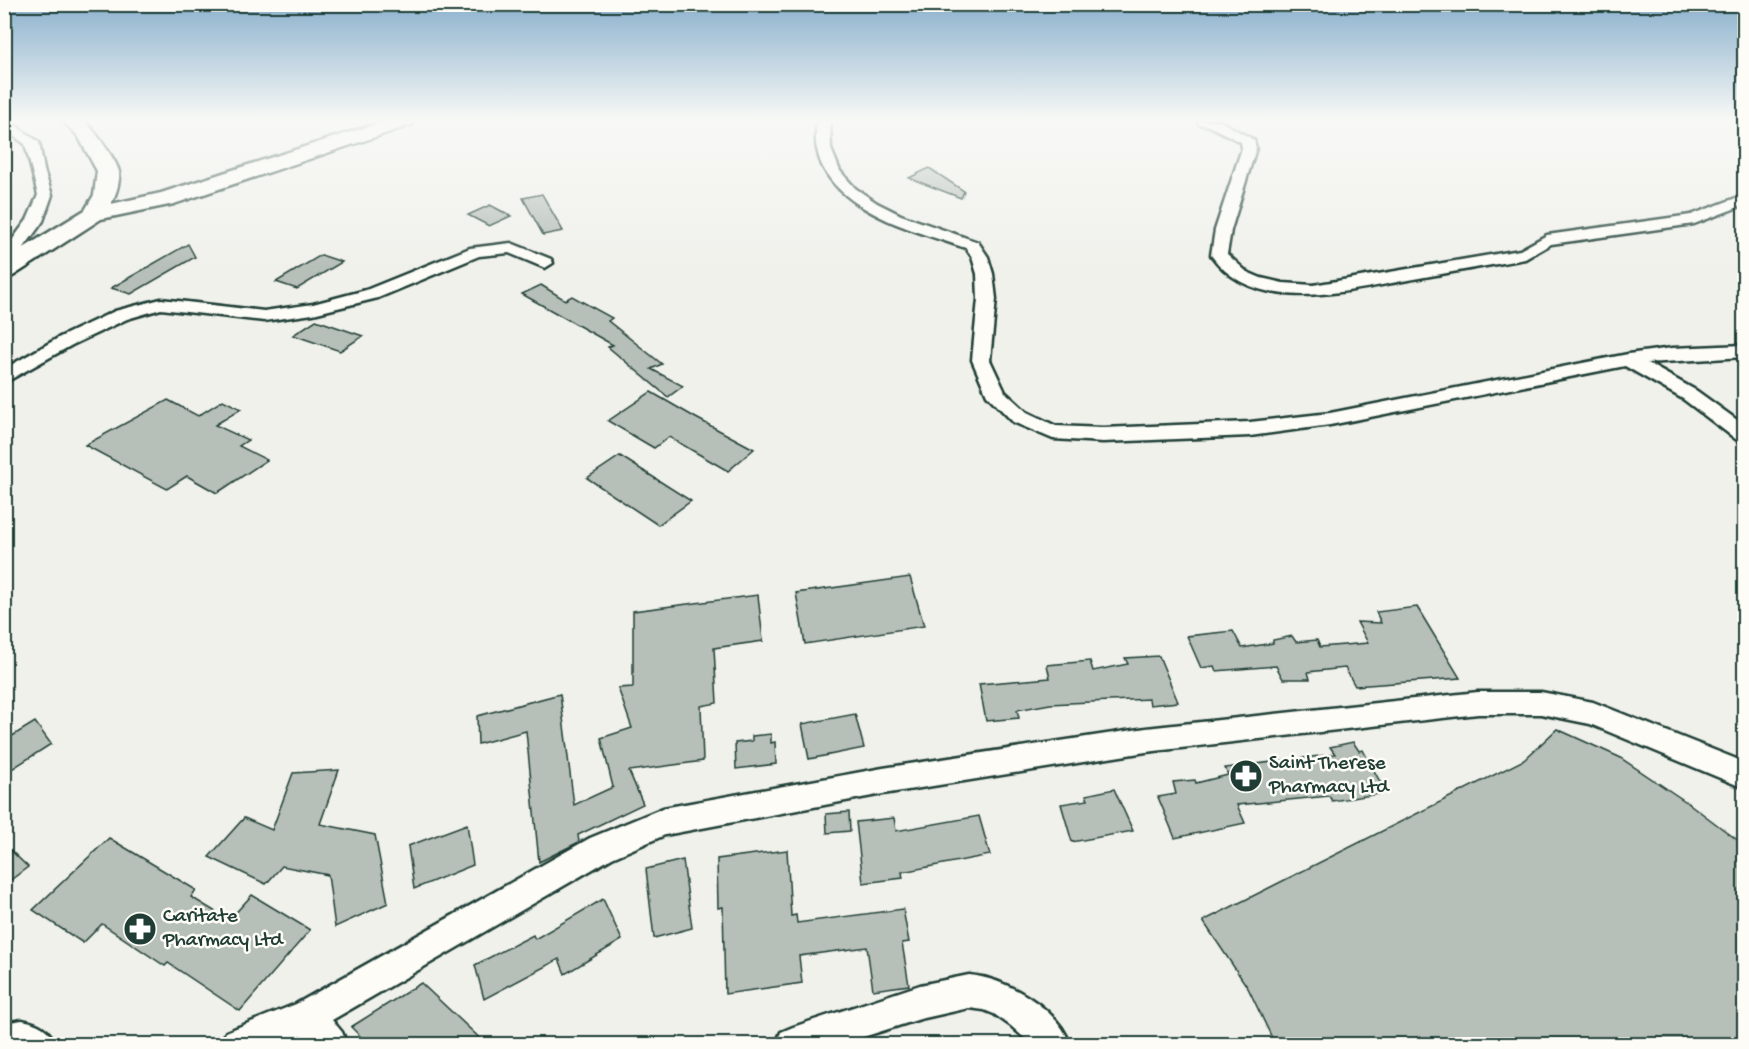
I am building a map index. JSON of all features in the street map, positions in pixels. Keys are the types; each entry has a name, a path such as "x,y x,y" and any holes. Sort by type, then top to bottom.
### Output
{"main road":[{"path":"94,214 105,195 107,170"},
{"path":"4,271 94,214 166,199 255,170"}],"street":[{"path":"4,263 36,221 45,195 37,170"},
{"path":"832,170 845,188 880,212 972,245 980,257 986,291 981,360 997,395 1020,417 1053,432 1103,435 1273,426 1341,417 1628,360 1672,354 1744,351"},
{"path":"1242,170 1223,230 1219,255 1229,268 1245,279 1274,287 1302,291 1328,289 1525,254 1546,240 1694,219 1744,200"},
{"path":"4,377 66,341 121,315 161,304 264,316 313,309 372,294 476,251 511,248 545,262"},
{"path":"1628,360 1690,394 1744,435"},
{"path":"238,1044 307,1016 601,848 663,822 883,781 1146,740 1478,703 1541,703 1593,713 1734,772 1744,794"},
{"path":"793,1044 941,995 982,992 1027,1014 1053,1044"},
{"path":"307,1016 330,1044"},
{"path":"4,1040 29,1037 38,1044"}],"building":[{"path":"925,170 932,170 964,191 961,198 909,178"},
{"path":"542,194 563,231 543,235 523,198"},
{"path":"490,205 511,216 489,226 468,215"},
{"path":"188,244 195,257 131,294 111,288"},
{"path":"321,255 342,262 297,289 276,282"},
{"path":"541,285 565,300 572,296 612,318 608,321 662,364 651,369 683,386 668,397 608,347 613,345 522,294"},
{"path":"316,320 363,336 340,351 293,335"},
{"path":"651,392 754,449 728,471 669,437 654,448 608,421"},
{"path":"168,400 198,416 223,400 241,409 215,425 248,440 239,446 267,460 217,493 187,476 167,489 85,445"},
{"path":"620,456 691,501 658,525 587,478"},
{"path":"910,577 924,626 805,644 796,593"},
{"path":"758,595 763,641 714,648 717,703 701,706 703,761 629,771 643,804 578,835 579,842 539,862 526,731 478,744 477,716 560,694 574,805 613,787 601,738 632,728 618,688 633,687 633,611"},
{"path":"1417,607 1460,678 1355,686 1345,668 1308,672 1310,679 1283,679 1276,666 1216,671 1214,666 1201,668 1187,636 1233,631 1242,648 1273,643 1273,640 1292,636 1296,642 1317,640 1320,647 1368,643 1357,622 1381,623 1376,612"},
{"path":"1159,656 1178,702 1150,705 1149,699 1050,704 1017,710 1019,718 986,721 979,684 1050,678 1047,665 1090,661 1093,671 1128,664 1125,658"},
{"path":"855,714 864,748 809,759 802,724"},
{"path":"35,722 51,744 4,774 4,741"},
{"path":"1557,729 1619,757 1691,805 1744,845 1744,1044 1275,1044 1248,988 1203,921 1524,760"},
{"path":"771,734 771,743 775,742 776,764 736,769 735,743 752,741 752,736"},
{"path":"1353,742 1359,751 1363,750 1386,793 1332,801 1329,796 1237,805 1245,823 1175,838 1158,797 1176,794 1173,782 1195,780 1196,783 1228,775 1225,768 1335,754 1330,747"},
{"path":"339,770 320,824 375,835 388,903 335,927 328,875 282,866 266,884 209,857 244,818 272,830 293,773"},
{"path":"1114,789 1133,831 1072,842 1061,804 1088,800 1086,795"},
{"path":"849,812 850,831 827,833 826,814"},
{"path":"979,816 990,855 902,872 903,878 863,883 856,822 894,818 896,831"},
{"path":"467,824 473,865 414,889 408,846"},
{"path":"109,838 196,890 191,897 229,920 252,895 310,930 240,1011 168,963 165,966 102,924 83,943 33,910"},
{"path":"4,844 28,867 4,885"},
{"path":"787,850 791,916 796,915 797,923 903,909 909,942 902,943 909,985 873,990 867,947 799,956 802,983 725,994 723,907 718,908 717,859"},
{"path":"683,860 692,928 654,938 646,869"},
{"path":"603,899 622,940 565,974 559,959 484,999 475,965 533,935 535,939"},
{"path":"421,983 486,1044 368,1044 351,1027"}],"place":[{"name":"Saint Therese Pharmacy Ltd","path":"1246,776"},
{"name":"Caritate Pharmacy Ltd","path":"140,929"}]}
